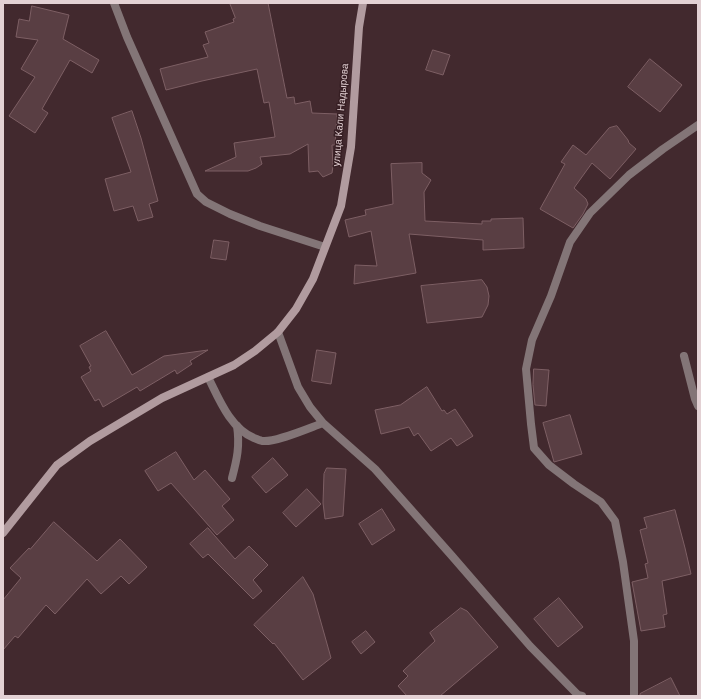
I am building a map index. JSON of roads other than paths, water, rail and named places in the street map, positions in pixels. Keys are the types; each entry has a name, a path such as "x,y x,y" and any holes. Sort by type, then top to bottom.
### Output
{"street":[{"path":"114,3 127,37 197,194 206,202 260,226 325,247"},
{"name":"улица Кали Надырова","path":"3,533 63,461 90,441 162,398 234,365 255,351 278,332 296,309 313,279 341,206 351,147 359,27 363,3"},
{"path":"634,696 634,641 623,562 615,521 601,502 549,465 534,448 526,369 532,340 551,296 570,242 590,213 629,175 698,125"},
{"path":"278,332 298,387 310,407 323,423 375,469 530,646 579,696"},
{"path":"684,356 698,406"},
{"path":"208,377 227,412 237,426 250,436 263,441 278,438 323,423"},
{"path":"232,478 237,459 239,438 237,426"}]}
